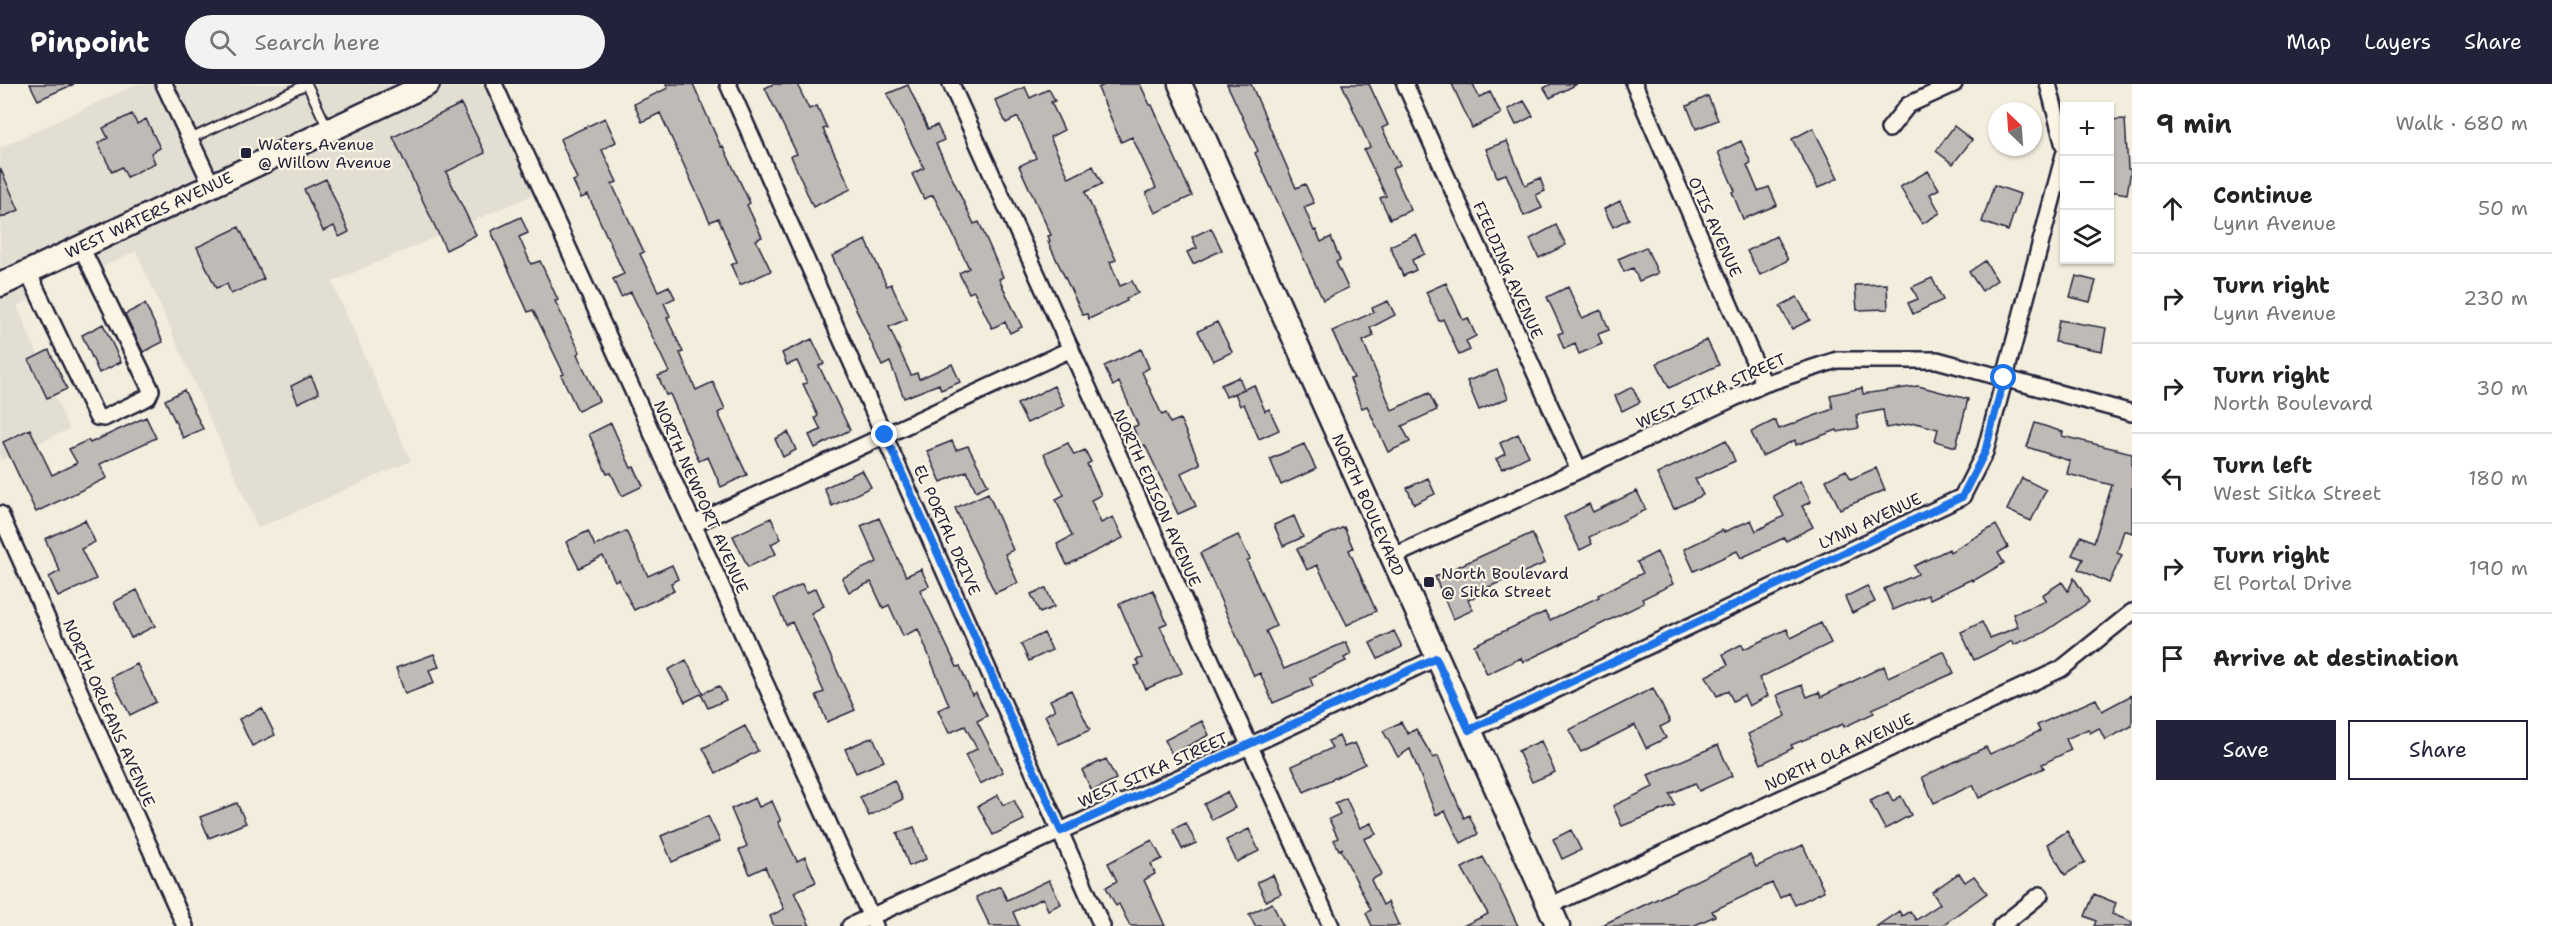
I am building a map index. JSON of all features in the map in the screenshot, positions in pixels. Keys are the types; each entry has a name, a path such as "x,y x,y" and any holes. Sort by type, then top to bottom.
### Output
{"street":[{"path":"164,84 212,186"},
{"name":"NORTH NEWPORT AVENUE","path":"494,84 873,921"},
{"name":"EL PORTAL DRIVE","path":"728,84 1102,926"},
{"name":"NORTH EDISON AVENUE","path":"951,84 1331,926"},
{"name":"NORTH BOULEVARD","path":"1180,84 1553,916"},
{"name":"FIELDING AVENUE","path":"1405,84 1579,470"},
{"name":"OTIS AVENUE","path":"1634,84 1764,384"},
{"path":"1889,129 1908,105 1954,84"},
{"path":"2048,84 2060,130"},
{"name":"WEST WATERS AVENUE","path":"0,285 419,86"},
{"name":"LYNN AVENUE","path":"1469,730 1962,497 1985,452 2063,156"},
{"path":"28,272 97,417 104,418 148,397 151,390 81,247"},
{"path":"694,524 1071,349"},
{"name":"WEST SITKA STREET","path":"1392,557 1764,384 1838,360 1937,360 2132,413"},
{"name":"NORTH ORLEANS AVENUE","path":"0,514 185,926"},
{"name":"NORTH OLA AVENUE","path":"1553,916 2061,669 2132,612"},
{"name":"WEST SITKA STREET","path":"850,926 873,921 1061,831 1436,658"},
{"path":"2001,926 2040,895"}],"lane":[{"path":"190,139 307,84 329,130"}],"shaded area":[{"path":"137,84 155,84 201,181 0,275 0,148"},
{"path":"173,84 404,84 216,174"},
{"path":"449,84 485,84 535,194 332,282 411,461 258,528 136,251 100,268 92,252"},
{"path":"25,284 32,299 17,306 69,429 0,461 0,295"}],"building":[{"path":"30,84 74,84 38,100"},
{"path":"666,84 693,84 721,147 723,146 750,203 747,205 762,237 756,240 771,271 740,285 731,265 737,262 718,218 710,222 660,113 642,122 634,104 668,88"},
{"path":"773,84 797,84 809,109 817,106 827,128 823,129 851,189 813,207 791,156 797,154 765,88"},
{"path":"1106,84 1140,84 1152,105 1192,196 1155,213 1146,193 1156,188 1132,137 1121,142 1098,88"},
{"path":"1227,84 1251,84 1296,188 1305,184 1314,203 1304,207 1314,231 1316,230 1321,242 1331,237 1340,260 1336,262 1348,288 1323,300 1255,153 1258,151"},
{"path":"1342,84 1369,84 1388,125 1382,128 1400,165 1392,169 1411,210 1390,219 1380,198 1386,196 1364,150 1370,147"},
{"path":"1452,84 1473,84 1479,97 1490,92 1501,114 1472,128"},
{"path":"1551,84 1577,84 1550,98 1544,88"},
{"path":"908,85 928,129 937,125 944,140 936,144 974,224 979,222 1003,277 999,279 1022,327 1010,333 1005,322 992,328 974,291 969,293 959,273 969,268 949,226 933,195 924,199 912,174 924,168 887,94"},
{"path":"1025,87 1030,98 1049,89 1055,101 1051,102 1064,130 1050,137 1069,178 1093,166 1102,184 1085,192 1116,260 1110,262 1120,286 1132,281 1138,293 1126,299 1127,301 1089,319 1087,314 1083,315 1048,242 1050,241 1048,236 1051,235 1019,166 1036,158 1018,117 1006,123 995,100"},
{"path":"1708,96 1718,120 1696,129 1687,106"},
{"path":"1524,101 1533,116 1516,125 1508,109"},
{"path":"461,104 485,153 446,172 476,235 446,250 393,137"},
{"path":"132,114 137,124 146,119 160,148 151,153 155,163 127,177 122,167 112,172 98,143 108,138 103,128"},
{"path":"605,118 616,142 602,150 617,182 612,184 644,252 640,254 658,291 669,286 675,298 664,303 670,316 667,318 683,352 680,353 696,390 713,382 725,409 718,413 747,475 721,487 708,457 699,461 670,394 666,395 658,376 669,372 631,292 621,297 613,279 624,274 588,195 581,198 573,181 577,179 560,139"},
{"path":"2125,119 2128,169 2131,170 2127,194 2114,192 2114,120"},
{"path":"1954,126 1972,140 1953,164 1936,151"},
{"path":"1813,128 1838,178 1818,188 1792,139"},
{"path":"1507,141 1525,185 1540,178 1545,191 1536,195 1542,208 1524,216 1506,174 1497,177 1486,149"},
{"path":"1741,141 1751,163 1747,165 1758,191 1769,187 1777,205 1743,219 1732,192 1735,191 1718,152"},
{"path":"0,168 19,210 0,218"},
{"path":"1928,171 1939,189 1930,194 1940,213 1922,224 1900,187"},
{"path":"326,179 349,232 339,237 334,226 323,231 304,189"},
{"path":"1994,185 2020,194 2008,231 1982,222"},
{"path":"1620,201 1629,219 1613,227 1604,209"},
{"path":"521,217 528,233 519,237 531,264 540,261 558,300 555,301 580,352 577,354 599,401 578,411 561,375 564,374 533,310 528,312 491,231"},
{"path":"1556,225 1566,245 1539,258 1530,239"},
{"path":"239,227 264,279 231,294 227,284 216,288 197,247"},
{"path":"1211,228 1222,250 1193,264 1187,252 1197,248 1192,237"},
{"path":"1416,234 1425,254 1412,260 1416,270 1403,276 1390,246"},
{"path":"1776,236 1788,260 1760,275 1747,251"},
{"path":"866,240 887,286 891,284 907,319 889,327 911,375 917,373 919,379 952,364 960,382 941,390 939,384 904,398 890,362 882,366 832,256"},
{"path":"1646,247 1658,273 1639,281 1633,268 1624,272 1618,259"},
{"path":"1985,261 1997,280 1982,291 1969,272"},
{"path":"2076,276 2096,281 2090,302 2070,297"},
{"path":"1932,278 1943,300 1913,314 1908,303 1918,299 1912,287"},
{"path":"1446,283 1463,320 1468,318 1476,336 1466,341 1470,350 1459,355 1443,319 1439,321 1426,292"},
{"path":"1887,284 1888,309 1857,310 1855,285"},
{"path":"1568,287 1582,318 1601,310 1609,330 1598,334 1602,344 1579,354 1575,344 1564,349 1558,334 1563,332 1547,297"},
{"path":"1797,297 1810,320 1792,329 1780,306"},
{"path":"1388,301 1395,315 1370,328 1374,336 1363,341 1392,410 1429,393 1437,410 1402,426 1410,442 1388,452 1367,406 1362,408 1350,379 1354,378 1332,331 1374,312 1372,308"},
{"path":"145,304 163,342 143,352 125,314"},
{"path":"2059,320 2106,328 2102,351 2055,342"},
{"path":"1217,322 1232,352 1213,361 1198,331"},
{"path":"103,324 121,362 99,373 82,335"},
{"path":"812,339 824,364 819,366 850,430 815,448 809,435 821,430 815,418 818,416 803,384 807,383 797,361 787,365 782,353"},
{"path":"1707,340 1719,365 1669,388 1657,363"},
{"path":"1141,349 1149,368 1142,372 1162,415 1166,413 1170,423 1180,419 1200,464 1181,473 1196,506 1178,514 1145,445 1141,447 1133,427 1138,425 1119,382 1113,386 1104,366"},
{"path":"49,350 67,389 47,398 29,360"},
{"path":"1497,370 1508,398 1479,410 1467,381"},
{"path":"311,376 319,393 298,403 291,386"},
{"path":"1239,377 1244,389 1226,397 1221,385"},
{"path":"1254,385 1265,411 1269,409 1279,430 1259,439 1244,404 1240,406 1235,393"},
{"path":"1054,386 1064,406 1027,423 1017,404"},
{"path":"1918,386 1968,399 1956,447 1935,441 1938,429 1916,423 1886,428 1883,410 1856,415 1859,428 1838,432 1837,430 1796,445 1795,440 1762,456 1751,432 1775,420 1779,429 1833,409 1830,395 1862,388 1863,394"},
{"path":"1632,387 1640,402 1622,411 1615,396"},
{"path":"184,390 203,429 183,438 165,400"},
{"path":"146,417 156,438 100,464 107,478 36,512 3,442 30,429 52,475 77,463 69,449 88,440 90,443"},
{"path":"611,423 631,468 634,467 643,486 622,496 611,473 607,474 589,434"},
{"path":"2035,423 2063,432 2062,436 2132,453 2132,533 2124,530 2117,553 2122,555 2109,583 2078,569 2083,559 2072,555 2081,536 2094,542 2112,485 2067,474 2070,461 2027,447"},
{"path":"788,432 796,450 783,457 775,439"},
{"path":"1518,434 1529,456 1502,469 1496,459 1505,454 1500,443"},
{"path":"1726,440 1735,461 1695,479 1703,495 1674,509 1657,474"},
{"path":"952,441 956,450 968,446 988,485 976,491 967,471 941,482 927,451"},
{"path":"1068,443 1074,455 1085,450 1091,462 1087,464 1101,495 1091,500 1101,523 1113,517 1123,538 1067,565 1057,544 1072,536 1056,499 1064,495 1044,454"},
{"path":"1304,444 1316,469 1281,485 1270,459"},
{"path":"1876,468 1885,490 1840,509 1826,480 1846,470 1851,479"},
{"path":"862,470 871,487 832,506 824,488"},
{"path":"1428,478 1435,494 1414,504 1407,488"},
{"path":"2022,478 2046,490 2031,521 2007,510"},
{"path":"1800,481 1811,502 1802,506 1813,527 1786,541 1784,538 1741,558 1737,551 1694,571 1684,549 1723,530 1724,532 1751,520 1756,531 1784,516 1773,496"},
{"path":"1637,491 1646,510 1589,537 1592,544 1580,550 1564,517 1589,504 1593,512"},
{"path":"988,493 1013,550 1005,554 1018,583 995,593 955,508"},
{"path":"1294,516 1303,537 1283,546 1274,525"},
{"path":"771,518 781,539 771,544 776,554 748,567 733,536"},
{"path":"879,518 906,576 921,569 929,586 920,590 957,667 960,666 972,695 976,693 987,716 977,721 1003,772 980,784 965,755 977,749 965,726 949,733 938,710 949,705 918,629 903,636 889,605 883,608 871,582 849,592 842,578 877,562 861,526"},
{"path":"85,520 95,542 81,549 96,579 58,597 49,577 60,571 45,539"},
{"path":"1996,525 2008,547 1998,553 2004,563 1973,581 1972,579 1930,599 1928,595 1893,610 1884,589 1918,574 1914,566 1949,549 1950,552"},
{"path":"1344,527 1353,548 1349,550 1376,611 1347,625 1317,565 1307,570 1297,549"},
{"path":"588,531 595,546 626,531 648,576 672,565 678,579 671,583 674,591 634,610 618,579 615,581 603,556 579,568 566,542"},
{"path":"1532,533 1545,563 1477,592 1478,596 1468,600 1473,610 1453,619 1435,577"},
{"path":"1238,535 1250,559 1247,561 1276,626 1266,631 1284,669 1346,642 1351,654 1344,658 1346,661 1310,678 1313,686 1273,703 1260,673 1254,676 1200,553"},
{"path":"1657,552 1673,584 1642,599 1644,603 1561,644 1523,662 1521,658 1487,674 1474,645 1545,612 1550,620 1599,597 1598,595 1643,573 1637,562"},
{"path":"2074,578 2089,602 2043,633 2013,645 2012,641 1974,660 1961,632 1982,622 1990,638 2018,627 2013,614 2046,601 2042,595 2062,582 2068,591"},
{"path":"802,584 806,593 816,588 824,606 811,613 855,710 827,722 816,695 824,692 792,622 786,625 774,598"},
{"path":"1867,586 1875,602 1852,613 1845,597"},
{"path":"1046,588 1054,607 1040,613 1031,594"},
{"path":"137,590 155,626 131,638 114,602"},
{"path":"1153,590 1167,623 1160,626 1182,673 1146,689 1135,666 1139,665 1136,660 1142,658 1119,604"},
{"path":"1821,623 1831,643 1759,678 1768,696 1749,706 1744,695 1733,701 1728,691 1717,696 1706,676 1728,665 1723,654 1742,644 1744,649 1787,629 1791,638"},
{"path":"1394,631 1402,647 1378,659 1370,643"},
{"path":"1044,633 1052,650 1029,661 1021,644"},
{"path":"1944,651 1954,673 1872,709 1874,713 1844,727 1843,724 1791,745 1793,748 1761,764 1748,734 1786,716 1777,695 1802,685 1807,697 1819,692 1821,697 1884,666 1888,677"},
{"path":"434,654 439,667 429,670 434,683 405,694 396,668"},
{"path":"686,660 703,693 685,702 668,670"},
{"path":"137,664 156,702 130,715 111,677"},
{"path":"719,686 726,700 708,708 701,694"},
{"path":"1653,688 1670,722 1660,727 1666,738 1646,748 1635,725 1581,752 1569,730"},
{"path":"1071,690 1090,730 1059,744 1045,715 1055,710 1050,700"},
{"path":"2132,695 2132,726 2105,740 2099,728 2090,733 2088,729 2066,739 2071,750 2042,764 2044,768 1979,798 1973,785 1934,803 1922,777 1986,747 1990,754 2040,731 2037,725 2096,699 2102,711"},
{"path":"262,708 275,735 252,746 239,719"},
{"path":"1202,721 1209,735 1172,754 1165,740"},
{"path":"1401,722 1408,734 1416,729 1433,758 1438,756 1464,818 1469,815 1478,834 1461,843 1445,811 1436,815 1410,749 1398,757 1383,731"},
{"path":"745,726 758,751 716,773 703,748"},
{"path":"1339,736 1344,747 1355,743 1365,764 1304,792 1292,766 1332,748 1328,741"},
{"path":"873,737 884,761 856,773 845,749"},
{"path":"1541,741 1555,772 1532,782 1518,751"},
{"path":"1718,745 1732,776 1699,791 1695,783 1670,794 1675,805 1622,826 1613,806 1653,787 1648,775"},
{"path":"1106,759 1116,779 1092,791 1082,770"},
{"path":"894,780 903,799 869,816 860,797"},
{"path":"1227,792 1235,808 1212,820 1204,804"},
{"path":"1888,792 1893,801 1901,796 1911,815 1885,829 1870,801"},
{"path":"998,795 1003,805 1014,800 1024,820 993,835 978,806"},
{"path":"755,798 759,807 772,801 781,821 778,822 797,861 805,857 816,882 794,892 810,926 774,926 770,916 784,909 765,867 750,874 739,850 747,846 731,809"},
{"path":"1346,798 1360,828 1371,823 1376,834 1364,839 1382,874 1371,880 1383,905 1388,902 1399,926 1372,926 1366,913 1371,910 1341,850 1343,848 1339,850 1334,840 1338,838 1329,819 1340,814 1335,803"},
{"path":"237,803 246,823 209,838 200,817"},
{"path":"708,816 720,841 672,862 661,836"},
{"path":"1186,823 1196,843 1182,849 1173,829"},
{"path":"914,827 926,859 909,866 897,833"},
{"path":"1249,829 1259,851 1237,862 1226,840"},
{"path":"1571,830 1581,850 1562,859 1553,839"},
{"path":"2067,831 2085,862 2065,875 2047,844"},
{"path":"1152,840 1162,859 1151,864 1155,874 1144,880 1165,926 1130,926 1119,904 1116,906 1106,887 1117,881 1108,863"},
{"path":"1803,845 1824,891 1795,905 1789,893 1780,898 1772,883 1712,911 1715,916 1693,926 1600,926 1750,855 1756,867"},
{"path":"1483,857 1518,926 1463,926 1488,914 1462,868"},
{"path":"1959,873 1965,882 1974,876 1987,893 1941,926 1877,926 1899,911 1902,916 1910,911 1916,920 1940,904 1932,892"},
{"path":"1273,875 1281,894 1266,901 1257,882"},
{"path":"1049,880 1061,904 1048,910 1043,898 1013,912 1019,926 990,926 976,897 1000,886 1007,900"},
{"path":"2094,894 2116,903 2112,914 2132,922 2132,926 2094,926 2096,921 2085,916"},
{"path":"1272,903 1283,926 1255,926 1249,914"}],"place":[{"name":"Waters Avenue @ Willow Avenue","path":"246,153"},
{"name":"North Boulevard @ Sitka Street","path":"1429,582"}],"route":[{"path":"885,435 1061,831 1436,658 1469,730 1962,497 1985,452 2004,378"}]}
